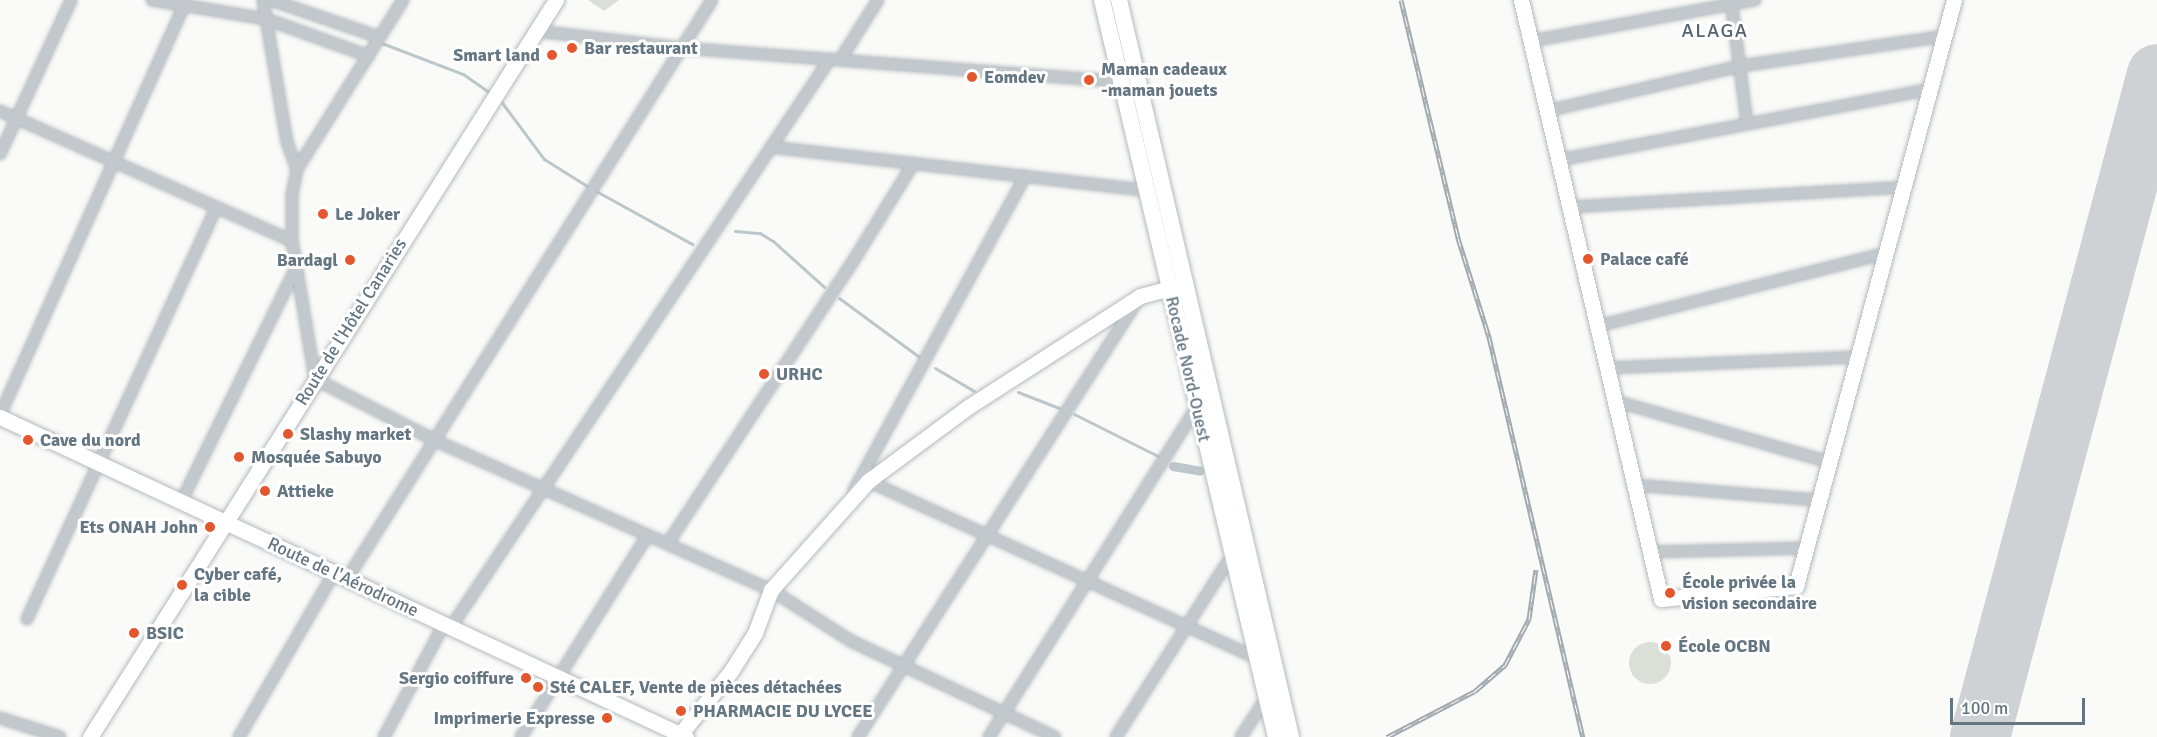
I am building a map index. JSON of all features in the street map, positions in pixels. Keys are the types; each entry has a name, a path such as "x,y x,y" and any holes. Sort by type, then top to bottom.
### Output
{"main road":[{"name":"Rocade Nord-Ouest","path":"1102,0 1145,190 1177,286 1291,737"},
{"name":"Rocade Nord-Ouest","path":"1119,0 1177,286 1197,407 1276,737"}],"street":[{"path":"0,154 71,0"},
{"path":"152,0 266,19 369,56"},
{"path":"262,0 287,142 297,169"},
{"path":"271,0 379,37"},
{"path":"403,0 297,169 292,194 292,241 315,379 434,440 771,590 817,623 904,667 1055,737"},
{"name":"Route de l'Hôtel Canaries","path":"90,737 556,0"},
{"path":"238,737 341,576 434,440 712,0"},
{"path":"384,737 447,626 544,487 771,147 878,0"},
{"path":"1521,0 1661,599 1796,586 1954,0"},
{"path":"1531,41 1732,2 1755,0"},
{"path":"1732,2 1747,123"},
{"path":"0,416 183,6"},
{"path":"537,31 682,48 1120,82"},
{"path":"1547,111 1740,66 1945,36"},
{"path":"1559,159 1930,88"},
{"path":"0,111 292,241"},
{"path":"771,147 1145,190"},
{"path":"668,543 855,258 913,164"},
{"path":"849,498 1024,176"},
{"path":"1570,207 1904,187"},
{"path":"27,619 216,209"},
{"path":"1598,326 1886,253"},
{"path":"181,502 296,268"},
{"path":"682,736 755,633 771,590 849,498 868,481 977,401 1140,296 1177,286"},
{"path":"858,737 1140,296"},
{"path":"1607,368 1858,357"},
{"path":"1615,401 1829,462"},
{"path":"989,737 1197,407"},
{"name":"Route de l'Aérodrome","path":"0,416 682,736"},
{"path":"868,481 988,533 1256,658"},
{"path":"1635,485 1819,500"},
{"path":"521,737 647,536"},
{"path":"1650,552 1806,548"},
{"path":"1116,737 1232,555"},
{"path":"1241,737 1266,698"},
{"path":"0,718 60,737"}],"shaded area":[{"path":"588,0 619,0 604,11"},
{"path":"1650,642 1665,648 1671,663 1665,678 1650,684 1635,678 1629,663 1635,648"}],"waterway":[{"path":"379,42 463,74 492,94"},
{"path":"500,100 544,159 590,188"},
{"path":"596,191 692,244"},
{"path":"735,231 760,233 773,241 824,287"},
{"path":"839,298 922,359"},
{"path":"935,368 974,391"},
{"path":"1018,392 1059,408"},
{"path":"1074,414 1160,457"},
{"path":"1173,466 1200,471"}],"runway":[{"path":"1980,737 2157,74"}],"railway":[{"path":"1401,0 1458,238 1489,337 1583,737"},
{"path":"1387,737 1475,691 1505,665 1529,619 1536,569"}],"place":[{"name":"Bar restaurant","path":"572,48"},
{"name":"Smart land","path":"552,55"},
{"name":"Eomdev","path":"972,77"},
{"name":"Maman cadeaux -maman jouets","path":"1089,80"},
{"name":"Le Joker","path":"323,214"},
{"name":"Palace café","path":"1588,259"},
{"name":"Bardagl","path":"350,260"},
{"name":"URHC","path":"764,374"},
{"name":"Slashy market","path":"288,434"},
{"name":"Cave du nord","path":"28,440"},
{"name":"Mosquée Sabuyo","path":"239,457"},
{"name":"Attieke","path":"265,491"},
{"name":"Ets ONAH John","path":"210,527"},
{"name":"Cyber café, la cible","path":"182,585"},
{"name":"École privée la vision secondaire","path":"1670,593"},
{"name":"BSIC","path":"134,633"},
{"name":"École OCBN","path":"1666,646"},
{"name":"Sergio coiffure","path":"526,678"},
{"name":"Sté CALEF, Vente de pièces détachées","path":"538,687"},
{"name":"PHARMACIE DU LYCEE","path":"681,711"},
{"name":"Imprimerie Expresse","path":"607,718"}],"district":[{"name":"ALAGA","path":"1715,30"}]}
